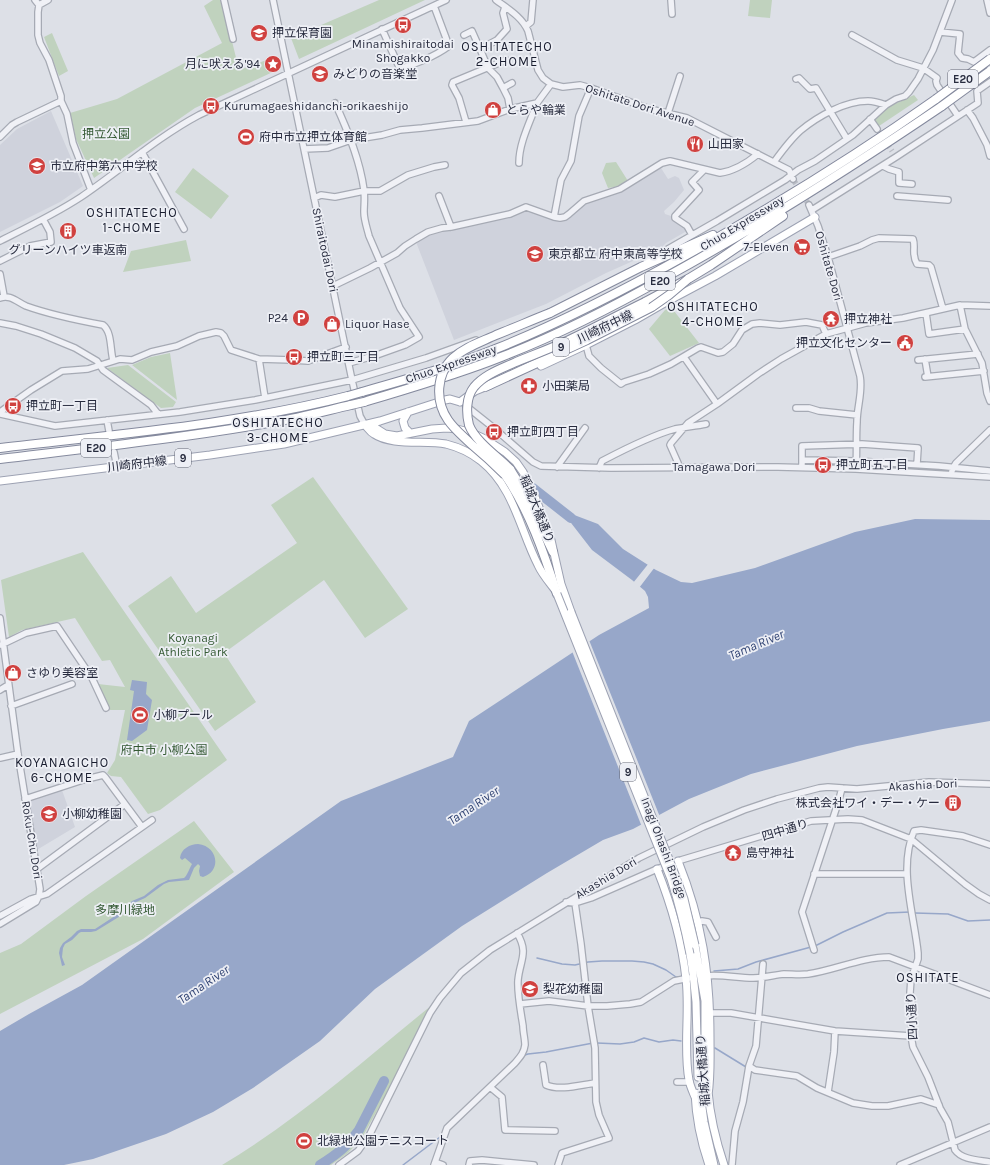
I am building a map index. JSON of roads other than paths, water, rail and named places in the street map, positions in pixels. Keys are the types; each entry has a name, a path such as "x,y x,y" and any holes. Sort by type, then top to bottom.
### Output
{"highway":[{"name":"Chuo Expressway","path":"0,448 180,428 319,404 452,365 498,348 600,302 767,209 865,147 990,59"},
{"name":"Chuo Expressway","path":"0,459 192,436 276,422 364,402 453,375 501,357 569,328 605,310 700,258 772,216 871,154 942,106 990,71"},
{"path":"561,593 548,567 526,511 513,486 494,464 461,435 448,421 441,407 439,390 443,372 452,359 477,343 550,313 641,267 713,235 932,101"},
{"path":"553,552 540,523 518,482 500,459 477,438 470,427 467,408 468,400 473,388 482,379 493,372 568,340 688,279 874,158 933,112"},
{"path":"485,387 561,352 652,307 688,279"}],"main road":[{"name":"川崎府中線","path":"460,402 464,395 472,387 495,374 617,326 660,307 668,301 714,276 812,211"},
{"name":"川崎府中線","path":"460,402 475,391 509,380 586,345 617,326"},
{"name":"川崎府中線","path":"0,481 210,455 284,444 365,425 445,400 450,399 460,402"},
{"path":"408,412 403,421 405,428 410,433"},
{"name":"稲城大橋通り","path":"365,425 374,427 385,434 397,436 432,429 447,428 465,431 486,439 505,452 516,462 523,472 534,494 551,540 561,593"},
{"name":"稲城大橋通り","path":"365,425 374,434 387,440 445,444 457,447 482,462 506,490 513,503 540,569 561,593"},
{"name":"Inagi Ohashi Bridge","path":"561,593 684,899 696,945 696,975"},
{"name":"Inagi Ohashi Bridge","path":"561,593 671,879 678,900 696,975"},
{"path":"678,862 688,885 698,922 696,975 688,1010 687,1050 690,1082 695,1098"},
{"path":"657,869 675,924 710,1013 710,1077 708,1095"},
{"name":"稲城大橋通り","path":"696,975 700,1002 701,1071 707,1116 718,1165"},
{"name":"稲城大橋通り","path":"696,975 697,1070 704,1122 714,1165"},
{"name":"9","path":"696,975 704,1001 705,1061 708,1095 719,1151 724,1165"},
{"name":"9","path":"696,975 693,1002 692,1052 695,1098 700,1132 709,1165"}],"street":[{"path":"48,0 37,3 38,35 40,43 49,60 61,96 72,143 91,190"},
{"path":"224,0 233,39"},
{"name":"Shiraitodai Dori","path":"273,0 352,380 360,416 365,425"},
{"path":"0,240 72,203 175,128 199,115 446,0"},
{"path":"496,0 518,17 526,26 538,70 543,78 551,84 537,103 521,146 519,164"},
{"path":"526,26 530,22 533,0"},
{"path":"671,0 672,14"},
{"path":"0,413 55,426 158,414 265,398 352,380 426,358 489,336 551,309 618,276 792,177 853,135 886,105 910,92 932,50 952,0"},
{"path":"987,0 990,13"},
{"path":"382,29 400,69 423,60 449,46 434,6"},
{"path":"480,49 498,40 507,29 503,12 505,7"},
{"path":"464,35 472,31 488,68 497,77 508,98 510,109"},
{"path":"940,32 960,34 958,53 962,58 968,58 974,62"},
{"path":"852,35 897,60 923,68 936,78 938,86 958,116"},
{"path":"974,62 990,50"},
{"path":"466,122 459,98 452,85 452,82 506,60"},
{"path":"812,211 978,103 974,62"},
{"path":"668,113 680,76"},
{"path":"796,79 799,78 810,89 816,88 847,139"},
{"path":"977,91 990,82"},
{"path":"503,88 512,83"},
{"name":"Oshitate Dori Avenue","path":"551,84 563,87 580,85 650,109 687,118 789,170 792,177"},
{"path":"554,217 561,180 570,161 579,116 591,88"},
{"path":"0,137 17,122 61,101"},
{"path":"774,162 800,131 830,112 845,105 861,101 870,101 886,105"},
{"path":"335,103 351,140 358,161 364,191 364,213 366,225 400,308 419,337 405,345 349,363"},
{"path":"304,149 328,148 351,140 382,135 400,130 478,121 510,109 537,103"},
{"path":"967,110 989,145 990,156"},
{"path":"870,119 877,129"},
{"path":"892,151 896,157"},
{"path":"142,152 184,229"},
{"path":"333,286 396,253 416,238 428,232 510,214 526,207 554,217 565,217 584,201 620,189 662,163 670,161 720,173 740,167 758,154"},
{"path":"314,198 321,195 335,197 364,191 380,192 408,175 445,165"},
{"path":"883,166 900,172 900,183 912,184"},
{"path":"692,235 687,226 675,218 675,216 699,190 692,182 704,170"},
{"path":"439,196 451,228"},
{"path":"897,196 948,200"},
{"name":"Oshitate Dori","path":"812,211 828,257 860,376 861,384 860,403 857,415 856,469"},
{"path":"0,261 30,246 51,242 50,232 43,219"},
{"path":"828,257 879,238 913,239 914,259 917,264 929,264 931,267 943,309"},
{"path":"0,274 2,297 10,298 24,305 52,314 103,325 108,332 113,360"},
{"path":"960,305 965,329 982,363 987,394 990,401"},
{"path":"679,468 670,445 688,423 781,359 826,334 866,323 903,318 960,305 990,306"},
{"path":"926,313 930,334 965,329"},
{"path":"586,345 589,356 621,384 672,364 701,347 718,353 723,352 733,344 742,330 752,324 760,323 780,325 806,322 822,325 826,334"},
{"path":"0,323 16,326 41,334 75,348 97,361 103,370 151,405 158,414"},
{"path":"0,413 31,390 62,371 88,369 113,360 132,360 151,352 177,346 199,336 216,332 224,336 231,350 259,359 308,361 346,347"},
{"path":"918,360 978,354"},
{"path":"684,357 717,404"},
{"path":"259,359 265,398"},
{"path":"925,359 926,377 984,370"},
{"name":"Tamagawa Dori","path":"460,402 482,418 535,464 541,466 599,468 856,469 990,478"},
{"path":"796,408 809,408 819,411 857,415"},
{"path":"107,420 109,430"},
{"path":"599,468 602,461 664,433 706,424"},
{"path":"557,467 585,428"},
{"path":"952,475 953,468 956,463 990,430"},
{"path":"802,468 802,446 857,444 918,448 917,464"},
{"path":"114,452 117,467"},
{"path":"802,460 917,464 990,471"},
{"name":"Roku-Chu Dori","path":"0,618 2,645 18,754 40,889 39,896"},
{"path":"2,645 26,633 57,626 92,678 106,708"},
{"path":"11,706 72,684"},
{"path":"0,690 8,685"},
{"path":"0,758 18,754"},
{"path":"25,799 102,775 142,827"},
{"name":"Akashia Dori","path":"339,1165 358,1150 370,1134 430,1013 443,994 461,973 490,950 639,858 703,827 744,810 777,799 819,788 828,787 856,789 929,782 990,784"},
{"path":"813,947 802,912 842,788"},
{"path":"36,869 125,804"},
{"name":"四中通り","path":"566,902 574,903 591,898 657,869 811,821 848,819 862,820 911,839 965,884 990,900"},
{"path":"0,916 31,899 47,894 152,820"},
{"path":"911,839 914,831 921,830 963,836 990,845"},
{"name":"四小通り","path":"911,839 907,856 906,874 918,954 918,959 911,979 910,994 913,1010 911,1036 914,1047 950,1130 957,1153 962,1156 990,1162"},
{"path":"814,874 906,874"},
{"path":"665,890 670,885 681,882 688,885"},
{"path":"0,924 34,904 39,896"},
{"path":"558,1165 562,1153 609,1138 599,1114 596,1102 595,1048 574,903"},
{"path":"698,922 708,922 716,937"},
{"path":"443,1165 435,1164 447,1128 515,1063 524,1052 525,1044 518,981 523,947 522,941 517,933"},
{"path":"520,1004 549,1001 588,1006 630,1004 641,1002 674,981 696,975 753,978 783,974 807,974 876,957 889,957 990,995"},
{"path":"732,1165 735,1131 743,1102 749,1066 756,1046 762,964"},
{"path":"710,1013 731,1013 835,1031 911,1036"},
{"path":"828,1092 834,1052 835,1031"},
{"path":"543,1065 546,1085 551,1087 595,1083"},
{"path":"749,1066 756,1070 797,1076 817,1088 850,1103 860,1105 888,1106 921,1099 939,1105"},
{"path":"677,1082 690,1082"},
{"path":"490,1086 502,1097 505,1130 555,1131"},
{"path":"900,1165 990,1127"},
{"path":"469,1165 470,1161 482,1160 534,1165"}],"water":[{"name":"Tama River","path":"561,510 598,524 623,549 656,570 681,582 692,583 755,568 855,532 915,519 990,520 990,721 857,746 751,774 689,799 633,829 603,840 462,926 375,989 320,1041 253,1088 213,1112 166,1134 93,1159 64,1165 0,1165 0,1031 82,985 341,801 453,757 469,721 599,635 649,608 648,597 645,591 592,550"},
{"name":"小柳プール","path":"132,680 147,682 146,694 152,700 147,730 132,741 127,740 134,691 130,690"},
{"path":"198,844 210,849 215,859 213,870 209,874 203,877 200,876 200,866 198,864 194,868 189,880 164,884 145,898 132,904 122,915 96,931 79,933 65,944 62,957 65,965 62,966 59,953 63,943 81,929 95,929 121,912 132,901 144,896 158,885 168,880 184,878 192,864 185,858 182,860 180,858 182,852 192,845"}],"waterway":[{"path":"525,482 571,518"},
{"path":"815,946 887,913 910,912"},
{"path":"915,913 948,914 968,921 990,920"},
{"path":"714,971 738,969 756,962 811,947"},
{"path":"537,958 562,964 575,965 602,961 644,962 653,964 678,977"},
{"path":"597,1043 620,1044 634,1042 644,1038 659,1042 673,1040 681,1041"},
{"path":"522,1059 528,1054 593,1043"},
{"path":"715,1048 746,1067"},
{"path":"320,1165 341,1150 355,1136 384,1081"},
{"path":"403,1165 440,1137"}],"tunnel":[{"path":"877,129 892,151"},
{"path":"793,179 809,205"}],"place":[{"name":"Minamishiraitodai Shogakko","path":"403,25"},
{"name":"押立保育園","path":"259,33"},
{"name":"月に吠える'94","path":"273,64"},
{"name":"みどりの音楽堂","path":"320,74"},
{"name":"Kurumagaeshidanchi-orikaeshijo","path":"211,106"},
{"name":"とらや輪業","path":"493,110"},
{"name":"府中市立押立体育館","path":"246,137"},
{"name":"山田家","path":"695,144"},
{"name":"市立府中第六中学校","path":"37,166"},
{"name":"グリーンハイツ車返南","path":"68,231"},
{"name":"7-Eleven","path":"802,247"},
{"name":"東京都立 府中東高等学校","path":"535,254"},
{"name":"P24","path":"301,318"},
{"name":"押立神社","path":"831,319"},
{"name":"Liquor Hase","path":"332,324"},
{"name":"押立文化センター","path":"905,343"},
{"name":"押立町三丁目","path":"294,357"},
{"name":"小田薬局","path":"529,386"},
{"name":"押立町一丁目","path":"13,406"},
{"name":"押立町四丁目","path":"494,432"},
{"name":"押立町五丁目","path":"823,465"},
{"name":"さゆり美容室","path":"13,673"},
{"name":"小柳プール","path":"140,715"},
{"name":"株式会社ワイ・デー・ケー","path":"953,803"},
{"name":"小柳幼稚園","path":"49,814"},
{"name":"島守神社","path":"733,853"},
{"name":"梨花幼稚園","path":"530,989"},
{"name":"北緑地公園テニスコート","path":"304,1141"}],"district":[{"name":"OSHITATECHO 2-CHOME","path":"507,54"},
{"name":"OSHITATECHO 1-CHOME","path":"132,220"},
{"name":"OSHITATECHO 4-CHOME","path":"713,314"},
{"name":"OSHITATECHO 3-CHOME","path":"278,430"},
{"name":"KOYANAGICHO 6-CHOME","path":"62,770"},
{"name":"OSHITATE","path":"928,977"}],"park label":[{"name":"押立公園","path":"106,134"},
{"name":"Koyanagi Athletic Park","path":"193,645"},
{"name":"府中市 小柳公園","path":"164,750"},
{"name":"多摩川緑地","path":"125,910"}]}
